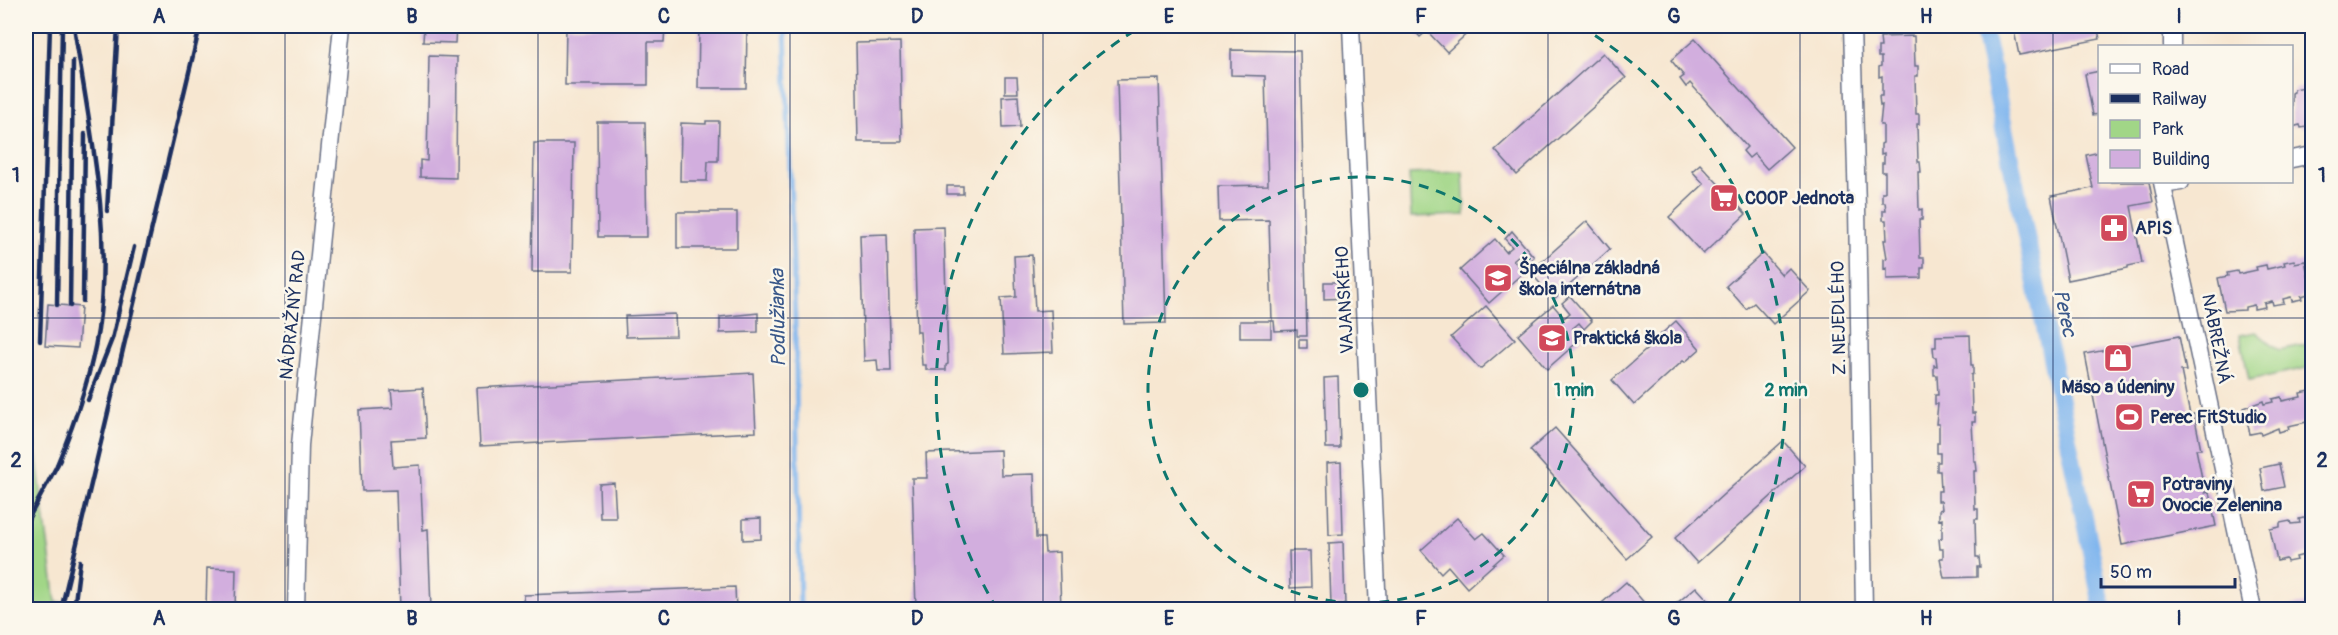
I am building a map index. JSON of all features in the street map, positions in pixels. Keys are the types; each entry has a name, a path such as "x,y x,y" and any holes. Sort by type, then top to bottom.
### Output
{"street":[{"name":"NÁDRAŽNÝ RAD","path":"296,609 300,444 342,26"},
{"name":"VAJANSKÉHO","path":"1351,26 1378,609"},
{"name":"Z. NEJEDLÉHO","path":"1852,26 1864,609"},
{"path":"2172,26 2172,45"},
{"path":"2293,159 2313,155"},
{"name":"NÁBREŽNÁ","path":"2163,183 2253,609"}],"green space":[{"path":"1463,172 1465,215 1411,217 1409,174"},
{"path":"2256,332 2279,350 2309,344 2312,367 2249,380 2240,335"},
{"path":"26,379 56,602 115,605 115,609 26,609"}],"building":[{"path":"424,26 456,26 455,43 423,42"},
{"path":"566,26 665,26 664,42 648,42 648,85 565,85"},
{"path":"699,26 747,26 746,88 698,88"},
{"path":"1410,26 1475,26 1447,52 1427,31 1420,37"},
{"path":"2013,26 2097,26 2100,39 2019,55"},
{"path":"1914,36 1915,66 1918,66 1918,76 1915,76 1916,114 1919,114 1918,162 1920,162 1921,172 1918,172 1919,210 1922,209 1922,220 1919,220 1920,258 1924,258 1924,268 1921,268 1921,278 1887,279 1887,268 1884,269 1884,259 1887,258 1884,240 1887,240 1886,220 1883,220 1883,210 1886,210 1885,202 1882,202 1882,192 1885,192 1885,172 1882,172 1884,153 1881,154 1883,125 1880,125 1882,105 1880,106 1879,96 1882,96 1882,76 1879,77 1881,57 1878,57 1878,47 1881,47 1880,37"},
{"path":"1695,39 1792,147 1767,169 1754,154 1749,158 1743,151 1747,147 1690,83 1686,87 1680,79 1684,76 1671,60"},
{"path":"900,42 902,142 858,142 856,43"},
{"path":"1231,50 1300,51 1307,336 1297,336 1297,330 1275,331 1274,321 1272,321 1269,220 1219,221 1218,186 1268,185 1265,76 1231,75"},
{"path":"1603,53 1626,78 1517,175 1495,150"},
{"path":"429,56 457,57 456,178 420,177 420,160 427,161"},
{"path":"2098,71 2098,114 2093,115 2085,74"},
{"path":"1005,77 1017,77 1018,93 1005,93"},
{"path":"1159,79 1166,323 1124,324 1117,80"},
{"path":"2304,87 2305,90 2312,89 2312,126 2293,127 2294,89"},
{"path":"1018,96 1020,127 1003,128 1002,97"},
{"path":"706,121 719,121 718,161 708,161 707,181 680,181 681,123 706,124"},
{"path":"597,122 645,122 647,237 598,237"},
{"path":"534,143 574,143 572,272 532,272"},
{"path":"2098,152 2098,183 2149,183 2153,202 2131,206 2142,263 2068,280 2051,196 2093,188 2086,155"},
{"path":"1700,164 1746,214 1703,254 1669,217 1704,184 1692,171"},
{"path":"947,186 963,186 963,194 947,194"},
{"path":"677,212 737,212 737,248 677,248"},
{"path":"1587,221 1610,249 1554,299 1530,272"},
{"path":"944,227 948,364 946,370 926,370 926,365 922,365 920,332 917,332 914,228"},
{"path":"1512,231 1534,257 1526,263 1519,255 1513,260 1524,272 1489,303 1460,270 1495,239 1506,252 1512,247 1505,239"},
{"path":"887,234 891,371 878,371 877,360 864,361 860,235"},
{"path":"1763,253 1782,275 1789,268 1810,291 1773,324 1754,303 1746,309 1726,286"},
{"path":"1032,255 1035,311 1051,310 1053,352 1004,354 1001,298 1016,297 1014,256"},
{"path":"2294,260 2295,263 2305,261 2312,293 2301,296 2302,299 2292,301 2291,297 2283,299 2284,303 2273,305 2272,301 2264,303 2265,307 2254,309 2254,305 2245,307 2245,310 2225,311 2218,278 2228,276 2227,273 2237,271 2238,274 2257,270 2256,267 2266,265 2267,269 2285,265 2284,262"},
{"path":"1324,282 1346,282 1347,298 1324,299"},
{"path":"1570,296 1592,321 1584,329 1579,323 1573,328 1582,338 1547,369 1518,335 1553,305 1564,318 1570,313 1562,303"},
{"path":"48,304 81,307 78,348 45,346"},
{"path":"1486,306 1515,339 1480,369 1451,337"},
{"path":"758,313 758,332 720,333 720,317"},
{"path":"675,314 676,336 626,337 625,316"},
{"path":"1240,321 1271,321 1271,338 1240,338"},
{"path":"1676,321 1700,349 1685,362 1683,361 1634,405 1612,380"},
{"path":"1970,335 1971,365 1973,365 1972,413 1975,413 1975,422 1972,422 1974,461 1976,461 1977,471 1974,471 1975,509 1978,509 1978,519 1975,519 1976,557 1979,557 1980,567 1977,567 1977,577 1944,578 1940,558 1943,558 1943,549 1940,549 1939,539 1942,538 1942,519 1939,520 1939,510 1942,509 1941,501 1938,501 1938,491 1941,491 1937,462 1940,462 1940,453 1937,453 1939,424 1936,424 1938,404 1935,404 1935,395 1938,395 1934,365 1937,366 1933,347 1936,347 1936,336"},
{"name":"Perec","path":"2179,336 2186,371 2181,371 2190,415 2194,414 2201,449 2196,449 2205,493 2209,492 2216,526 2122,545 2085,354"},
{"path":"1299,340 1307,340 1307,348 1299,348"},
{"path":"753,373 756,432 480,446 477,388"},
{"path":"1338,377 1340,448 1326,448 1324,378"},
{"path":"423,388 426,438 391,440 393,467 420,465 423,530 428,529 431,609 400,609 396,490 362,491 359,410 393,408 391,390"},
{"path":"2310,391 2312,394 2312,425 2308,426 2307,422 2288,426 2289,429 2279,432 2278,428 2261,435 2260,432 2250,434 2244,408 2263,401 2264,404 2273,402 2272,399 2281,397 2282,401 2301,397 2300,393"},
{"path":"1555,428 1652,537 1627,559 1530,450"},
{"path":"1783,441 1805,466 1697,563 1675,538"},
{"path":"1000,450 1001,475 1034,474 1036,538 1044,538 1045,553 1059,552 1061,609 916,609 912,478 927,478 926,453"},
{"path":"1341,462 1343,534 1329,535 1327,463"},
{"path":"2279,464 2284,487 2264,491 2260,468"},
{"path":"614,483 616,518 600,518 599,484"},
{"path":"2308,517 2309,521 2312,520 2312,553 2296,557 2297,560 2277,561 2270,529 2280,527 2280,523 2290,521 2291,524 2300,523 2299,519"},
{"path":"761,518 761,539 743,540 743,519"},
{"path":"1457,518 1476,539 1484,533 1504,555 1467,588 1448,566 1441,573 1421,550"},
{"path":"1343,542 1345,605 1331,605 1329,543"},
{"path":"1289,551 1310,551 1311,587 1290,588"},
{"path":"207,568 236,569 235,609 206,609"},
{"path":"1626,582 1648,607 1645,609 1595,609"},
{"path":"735,587 736,609 525,609 524,595"},
{"path":"1696,587 1716,609 1670,609"},
{"path":"2312,603 2312,609 2287,609 2287,607"}],"waterway":[{"name":"Podlužianka","path":"785,26 795,320 800,610"},
{"name":"Perec","path":"1983,26 2103,610"}],"railway":[{"path":"40,341 50,26"},
{"path":"57,305 62,26"},
{"path":"57,465 87,382 98,330 102,291 103,253 97,177 74,26"},
{"path":"107,211 118,26"},
{"path":"61,610 200,26"},
{"path":"70,306 73,61"},
{"path":"83,301 85,134"},
{"path":"88,400 112,339 134,247"},
{"path":"26,523 60,460"},
{"path":"74,610 80,561"}],"place":[{"name":"COOP Jednota","path":"1724,198"},
{"name":"APIS","path":"2114,228"},
{"name":"Špeciálna základná škola internátna","path":"1498,278"},
{"name":"Praktická škola","path":"1552,338"},
{"name":"Mäso a údeniny","path":"2118,358"},
{"name":"Perec FitStudio","path":"2129,417"},
{"name":"Potraviny Ovocie Zelenina","path":"2141,494"}]}
